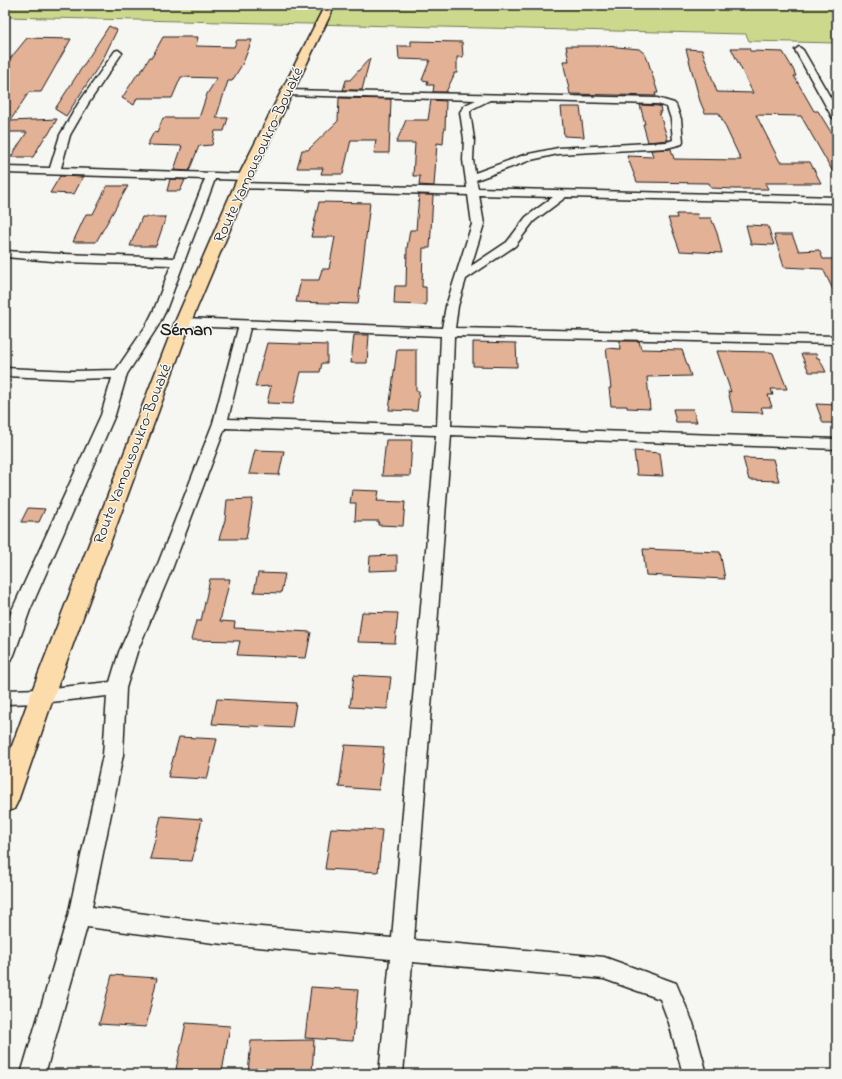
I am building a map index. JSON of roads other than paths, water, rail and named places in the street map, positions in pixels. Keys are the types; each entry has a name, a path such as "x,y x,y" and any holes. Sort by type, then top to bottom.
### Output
{"main road":[{"name":"Route Yamousoukro-Bouaké","path":"5,801 42,696 183,322 243,182 330,5"}],"street":[{"path":"799,50 837,117"},
{"path":"55,170 65,134 83,104 118,53"},
{"path":"288,93 657,102 671,105 676,119 678,142 667,145 558,151 528,157 471,178"},
{"path":"390,1074 420,737 444,431 448,332 452,306 478,224 468,160 469,139 465,112 468,107 487,98"},
{"path":"5,170 55,170 211,176 243,182 472,191 837,200"},
{"path":"5,655 21,610 108,415 120,374 152,326 179,262 211,176"},
{"path":"462,277 510,244 530,219 564,193"},
{"path":"5,254 64,258 179,262"},
{"path":"183,322 448,332 837,340"},
{"path":"33,1074 80,916 113,755 117,688 128,652 164,569 220,423 245,324"},
{"path":"5,372 73,375 120,374"},
{"path":"220,423 837,444"},
{"path":"5,697 42,696 117,688"},
{"path":"80,916 214,933 604,968 668,991 681,1022 695,1074"}],"district":[{"name":"Séman","path":"186,331"}]}
